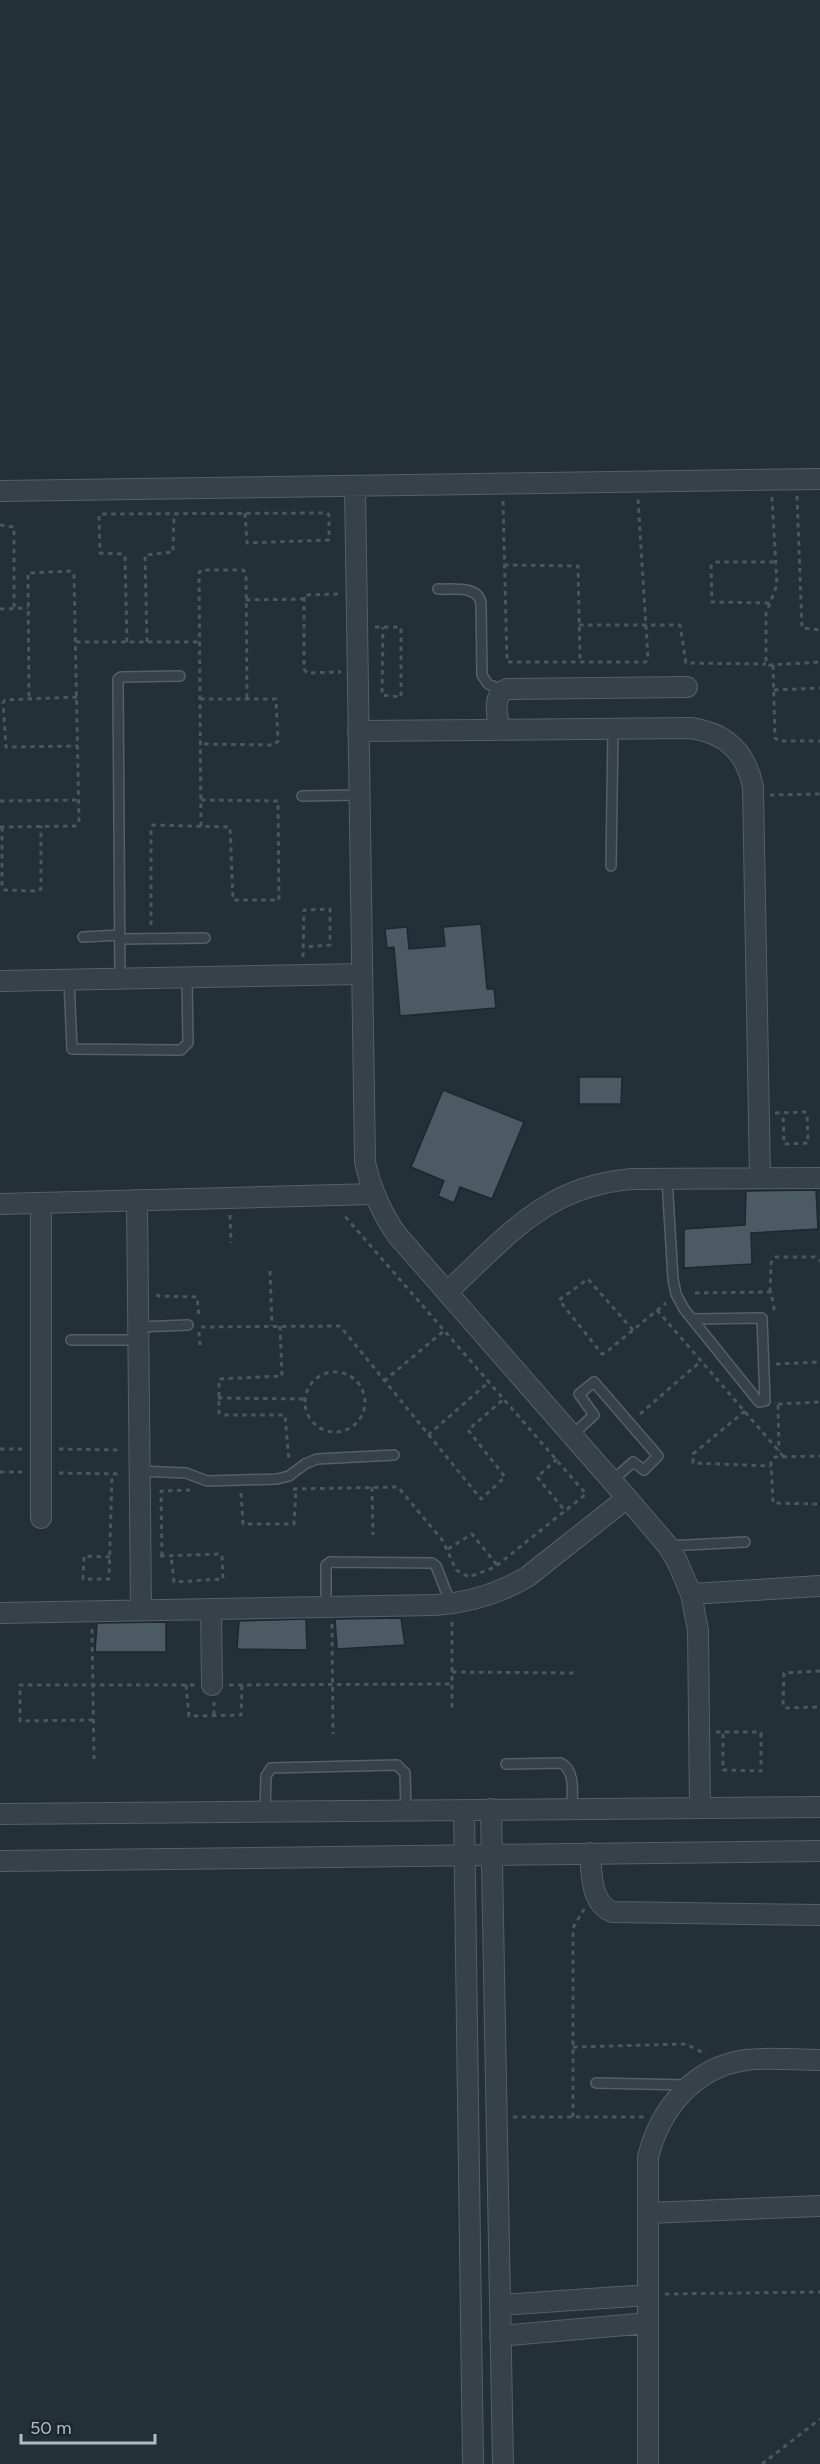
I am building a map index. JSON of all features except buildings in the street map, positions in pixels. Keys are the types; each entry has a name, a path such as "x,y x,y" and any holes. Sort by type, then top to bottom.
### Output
{"street":[{"path":"0,491 820,479"},
{"path":"355,486 365,1162 374,1194 397,1235 668,1546 691,1594 698,1630 700,1808"},
{"path":"499,730 496,699 503,690 687,687"},
{"path":"358,731 691,728 721,736 743,757 750,771 754,795 760,1178"},
{"path":"0,981 362,974"},
{"path":"447,1292 534,1212 556,1198 606,1181 820,1178"},
{"path":"0,1204 374,1194"},
{"path":"138,1200 141,1610"},
{"path":"41,1203 41,1518"},
{"path":"0,1613 452,1604 491,1595 527,1578 627,1498"},
{"path":"691,1594 820,1586"},
{"path":"211,1609 212,1685"},
{"path":"0,1814 820,1806"},
{"path":"491,1809 503,2464"},
{"path":"464,1810 473,2464"},
{"path":"0,1861 820,1851"},
{"path":"590,1853 596,1897 607,1910 618,1914 820,1915"},
{"path":"648,2464 648,2157 662,2118 689,2085 726,2065 747,2060 820,2060"},
{"path":"648,2213 820,2206"},
{"path":"500,2305 648,2295"},
{"path":"500,2336 648,2323"}],"lane":[{"path":"438,589 472,591 479,595 482,675 488,684 503,690"},
{"path":"120,979 118,679 123,676 180,676"},
{"path":"611,866 613,729"},
{"path":"302,796 359,795"},
{"path":"83,937 205,938"},
{"path":"69,980 72,1049 181,1050 188,1043 187,977"},
{"path":"667,1179 673,1279 676,1294 693,1319 759,1402 765,1401 762,1318 693,1319"},
{"path":"71,1340 139,1334 188,1325"},
{"path":"572,1435 594,1415 579,1394 592,1382 658,1457 644,1470 633,1462 612,1481"},
{"path":"140,1473 186,1473 207,1481 276,1479 289,1476 305,1464 317,1460 394,1455"},
{"path":"668,1546 745,1542"},
{"path":"329,1607 326,1565 330,1562 432,1563 436,1566 452,1604"},
{"path":"506,1764 561,1763 566,1766 571,1776 572,1809"},
{"path":"265,1811 266,1776 271,1768 397,1765 405,1773 406,1810"},
{"path":"596,2083 689,2085"}],"path":[{"path":"766,664 765,616 777,585 771,480"},
{"path":"796,480 802,628 820,630"},
{"path":"503,484 507,662 647,662 647,625 637,482"},
{"path":"127,642 125,556 100,553 99,515 245,513 328,513 329,540 248,543 245,541 245,513"},
{"path":"147,642 145,555 173,552 174,514"},
{"path":"0,525 14,527 14,608"},
{"path":"770,603 712,602 711,566 715,562 776,562"},
{"path":"504,565 576,564 580,662"},
{"path":"201,826 199,572 244,570 247,699"},
{"path":"29,699 29,571 73,572 78,825 1,827 2,888 5,891 38,891 41,887 41,826"},
{"path":"356,593 307,594 303,599 305,671 357,672"},
{"path":"246,600 303,599"},
{"path":"0,609 28,608"},
{"path":"579,625 681,626 684,662 687,664 820,663"},
{"path":"357,627 383,627 401,628 401,697 382,695 383,627"},
{"path":"76,642 199,642"},
{"path":"774,665 776,739 820,741"},
{"path":"774,690 820,688"},
{"path":"77,697 3,702 6,747 78,746"},
{"path":"200,699 276,699 277,744 200,744"},
{"path":"754,795 820,794"},
{"path":"0,801 79,800"},
{"path":"151,939 151,826 231,828 234,901 279,900 278,801 200,800"},
{"path":"303,975 305,909 330,909 330,945 304,946"},
{"path":"759,1114 783,1113 807,1113 808,1143 784,1144 783,1113"},
{"path":"285,1489 400,1488 448,1549 456,1570 462,1575 476,1576 497,1565 585,1498 586,1492 505,1398 344,1215 338,1213"},
{"path":"230,1215 231,1242"},
{"path":"218,1216 241,1215"},
{"path":"770,1292 771,1263 775,1257 815,1257 820,1261"},
{"path":"270,1271 272,1326"},
{"path":"633,1330 586,1278 560,1300 602,1354 633,1330 676,1294"},
{"path":"157,1284 158,1296 198,1298 200,1345"},
{"path":"657,1310 784,1457"},
{"path":"280,1326 282,1376 219,1379 218,1398 221,1415 285,1415 289,1476"},
{"path":"199,1328 340,1326 427,1436 482,1499 506,1477 468,1431 505,1398"},
{"path":"384,1380 445,1330"},
{"path":"630,1423 701,1361"},
{"path":"776,1364 820,1362"},
{"path":"334,1372 351,1376 358,1382 366,1405 364,1414 353,1427 345,1431 328,1432 313,1423 305,1408 305,1399 307,1391 318,1377 334,1372"},
{"path":"427,1436 490,1381"},
{"path":"218,1398 305,1399"},
{"path":"778,1404 820,1402"},
{"path":"745,1411 693,1454 693,1463 771,1466"},
{"path":"0,1449 139,1450"},
{"path":"817,1504 774,1504 771,1466 773,1458 820,1456"},
{"path":"557,1458 537,1477 566,1512"},
{"path":"0,1472 140,1473"},
{"path":"110,1557 84,1556 82,1578 108,1580 110,1557 112,1474"},
{"path":"372,1487 373,1535"},
{"path":"230,1490 242,1490 242,1524 244,1525 295,1523 296,1489"},
{"path":"162,1556 160,1491 197,1490"},
{"path":"448,1549 472,1534 497,1565"},
{"path":"140,1556 171,1555 222,1555 223,1579 174,1582 171,1555"},
{"path":"452,1604 452,1711"},
{"path":"329,1607 333,1734"},
{"path":"92,1611 94,1759"},
{"path":"820,1671 784,1673 783,1705 785,1708 820,1707"},
{"path":"452,1672 574,1673"},
{"path":"186,1685 187,1715 197,1716 241,1715 242,1685"},
{"path":"699,1732 723,1732 761,1733 762,1770 723,1770 723,1732"},
{"path":"573,2117 573,1928 580,1914 596,1897"},
{"path":"573,2047 686,2044 726,2065"},
{"path":"496,2117 662,2118"},
{"path":"648,2295 820,2292"},
{"path":"762,2464 820,2419"}]}
